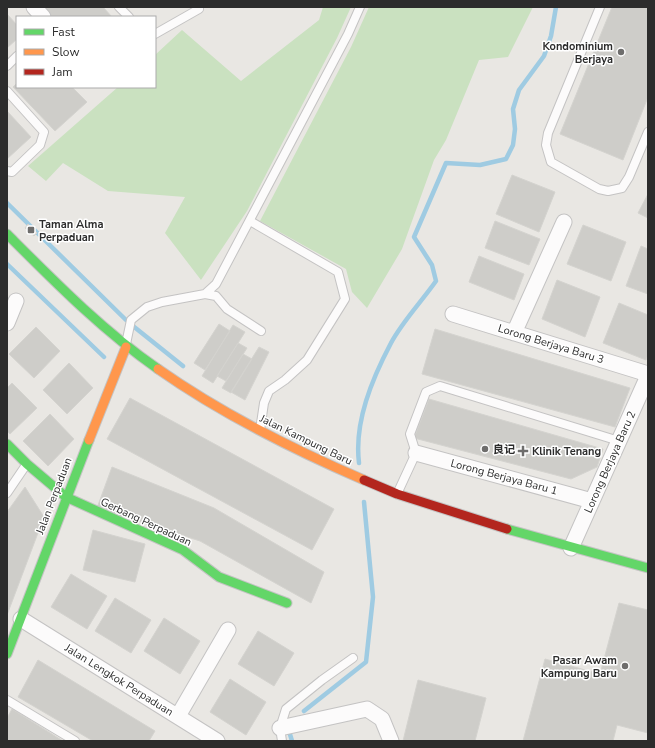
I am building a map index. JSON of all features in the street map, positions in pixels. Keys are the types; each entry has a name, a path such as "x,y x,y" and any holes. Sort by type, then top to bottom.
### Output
{"main road":[{"name":"Jalan Kampung Baru","path":"7,234 90,316 126,347 196,396 260,431 329,465 398,494 571,548 648,568"},
{"name":"Jalan Perpaduan","path":"7,654 66,497 126,347"},
{"name":"Gerbang Perpaduan","path":"7,444 27,464 66,497 183,550 219,577 287,603"}],"street":[{"path":"34,7 42,16"},
{"path":"514,333 564,222"},
{"path":"7,323 16,301"},
{"name":"Lorong Berjaya Baru 3","path":"454,314 648,375"},
{"name":"Lorong Berjaya Baru 2","path":"571,548 648,375"},
{"name":"Lorong Berjaya Baru 1","path":"416,453 592,501"},
{"name":"Jalan Lengkok Perpaduan","path":"20,619 217,741"},
{"path":"178,716 228,630"},
{"path":"281,734 367,709 382,719 391,741"}],"lane":[{"path":"119,7 128,16"},
{"path":"205,294 216,284 348,34 360,7"},
{"path":"600,7 548,133 546,145 551,162 600,189 608,191 622,188 629,177 648,132"},
{"path":"156,33 199,9"},
{"path":"7,66 16,57"},
{"path":"7,91 44,132 40,145 12,172 7,172"},
{"path":"250,221 338,272 345,299 307,360 285,380 269,391 264,403 260,431"},
{"path":"126,347 131,320 147,307 162,302 205,294 216,296 227,309 261,331"},
{"path":"398,494 416,453 410,434 426,392 440,386 619,441"},
{"path":"7,493 27,464"},
{"path":"281,734 286,709 322,680 353,658"},
{"path":"7,700 75,741"}],"green space":[{"path":"323,7 351,7 337,38 247,211 201,280 165,233 185,197 108,191 63,163 46,181 28,166 117,88 156,88 156,54 182,30 241,81 319,20"},
{"path":"369,7 533,7 508,57 479,60 446,140 434,160 402,249 367,308 352,292 346,269 260,221 351,47"}],"building":[{"path":"41,7 103,7 111,16 49,16"},
{"name":"Kondominium Berjaya","path":"612,7 648,7 648,97 623,160 560,134"},
{"path":"7,14 16,24 16,40 7,48"},
{"path":"16,84 16,88 73,88 87,102 55,131 13,87"},
{"path":"7,111 31,137 7,159"},
{"path":"512,175 555,192 539,232 496,214"},
{"path":"648,194 648,218 638,213"},
{"path":"495,221 540,239 529,265 485,248"},
{"name":"Taman Alma Perpaduan","path":"28,224 37,233 34,236 25,228"},
{"path":"583,225 626,242 611,281 567,264"},
{"path":"641,246 648,249 648,294 626,286"},
{"path":"479,256 524,274 514,300 469,282"},
{"path":"557,280 600,297 585,337 542,319"},
{"path":"619,303 648,315 648,355 646,360 603,343"},
{"path":"219,324 230,331 205,370 194,363"},
{"path":"233,325 245,332 213,383 202,376"},
{"path":"36,327 60,351 34,378 9,354"},
{"path":"435,329 630,388 615,427 422,374"},
{"path":"238,343 247,348 226,381 217,376"},
{"path":"259,347 269,352 245,400 231,392"},
{"path":"243,354 252,359 231,393 222,388"},
{"path":"69,363 93,388 67,414 43,390"},
{"path":"12,383 37,408 10,434 7,431 7,388"},
{"path":"130,398 334,509 312,550 107,439"},
{"path":"429,399 603,449 597,467 571,479 414,438"},
{"path":"50,414 74,439 48,466 23,441"},
{"path":"112,467 214,508 324,572 311,603 200,541 97,508"},
{"path":"25,487 44,517 7,615 7,512"},
{"path":"93,530 145,544 135,582 83,570"},
{"path":"71,574 107,596 87,629 51,607"},
{"path":"115,598 151,620 131,653 95,631"},
{"name":"Pasar Awam Kampung Baru","path":"619,603 648,610 648,733 617,725 613,741 523,741 545,659 600,674"},
{"path":"164,618 200,641 180,674 144,651"},
{"path":"258,631 294,653 274,686 238,664"},
{"path":"38,660 155,731 149,741 93,741 18,697"},
{"path":"230,679 266,702 246,735 210,712"},
{"path":"418,680 486,698 475,741 403,741"},
{"path":"12,709 63,741 7,741 7,718"}],"waterway":[{"path":"359,463 359,432 366,401 377,371 406,319 436,281 432,265 414,237 446,163 480,165 506,159 513,145 515,129 513,109 519,90 544,56 551,36 556,7"},
{"path":"7,203 126,320"},
{"path":"7,264 104,357"},
{"path":"133,326 183,366"},
{"path":"304,711 366,662 373,597 364,502"},
{"path":"289,731 292,741"}],"traffic: fast":[{"path":"7,234 61,288 98,322 158,369"},
{"path":"7,654 89,440"},
{"path":"7,444 27,464 66,497 183,550 219,577 287,603"},
{"path":"507,529 648,568"}],"traffic: slow":[{"path":"89,440 126,347"},
{"path":"158,369 232,416 310,456 364,480"}],"traffic: jam":[{"path":"364,480 397,494 507,529"}],"place":[{"name":"Kondominium Berjaya","path":"621,52"},
{"name":"Taman Alma Perpaduan","path":"31,230"},
{"name":"良记","path":"485,449"},
{"name":"Klinik Tenang","path":"523,451"},
{"name":"Pasar Awam Kampung Baru","path":"625,666"}]}
